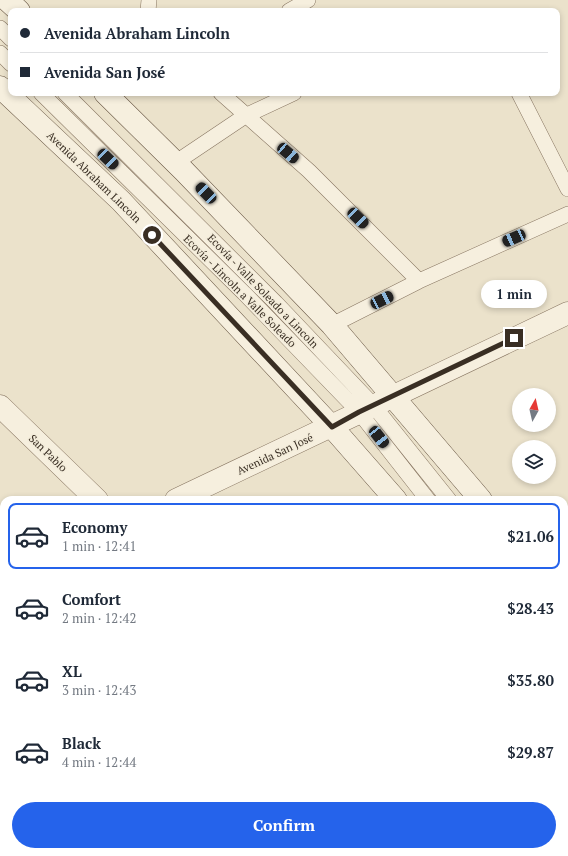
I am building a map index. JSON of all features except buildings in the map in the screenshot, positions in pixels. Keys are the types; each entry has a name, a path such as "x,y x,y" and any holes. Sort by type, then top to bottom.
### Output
{"main road":[{"name":"Avenida Abraham Lincoln","path":"0,87 8,95"},
{"name":"Avenida Abraham Lincoln","path":"10,96 121,201 332,427 392,496"},
{"path":"110,96 332,325 394,395 478,496"},
{"name":"Avenida San José","path":"185,496 332,427 394,395 568,313"},
{"name":"San Pablo","path":"0,406 92,496"}],"lane":[{"path":"294,8 308,0"},
{"path":"0,28 8,36"},
{"path":"0,53 8,61"},
{"name":"Ecovía - Lincoln a Valle Soleado","path":"44,96 244,293 366,409 425,496"},
{"name":"Ecovía - Valle Soleado a Lincoln","path":"68,96 276,303 366,409 446,496"},
{"path":"224,96 309,171 419,281"},
{"path":"176,163 246,116 288,96"},
{"path":"521,96 568,189"},
{"path":"332,325 419,281 568,214"}],"route":[{"path":"152,235 332,427 359,412 514,338"}]}
